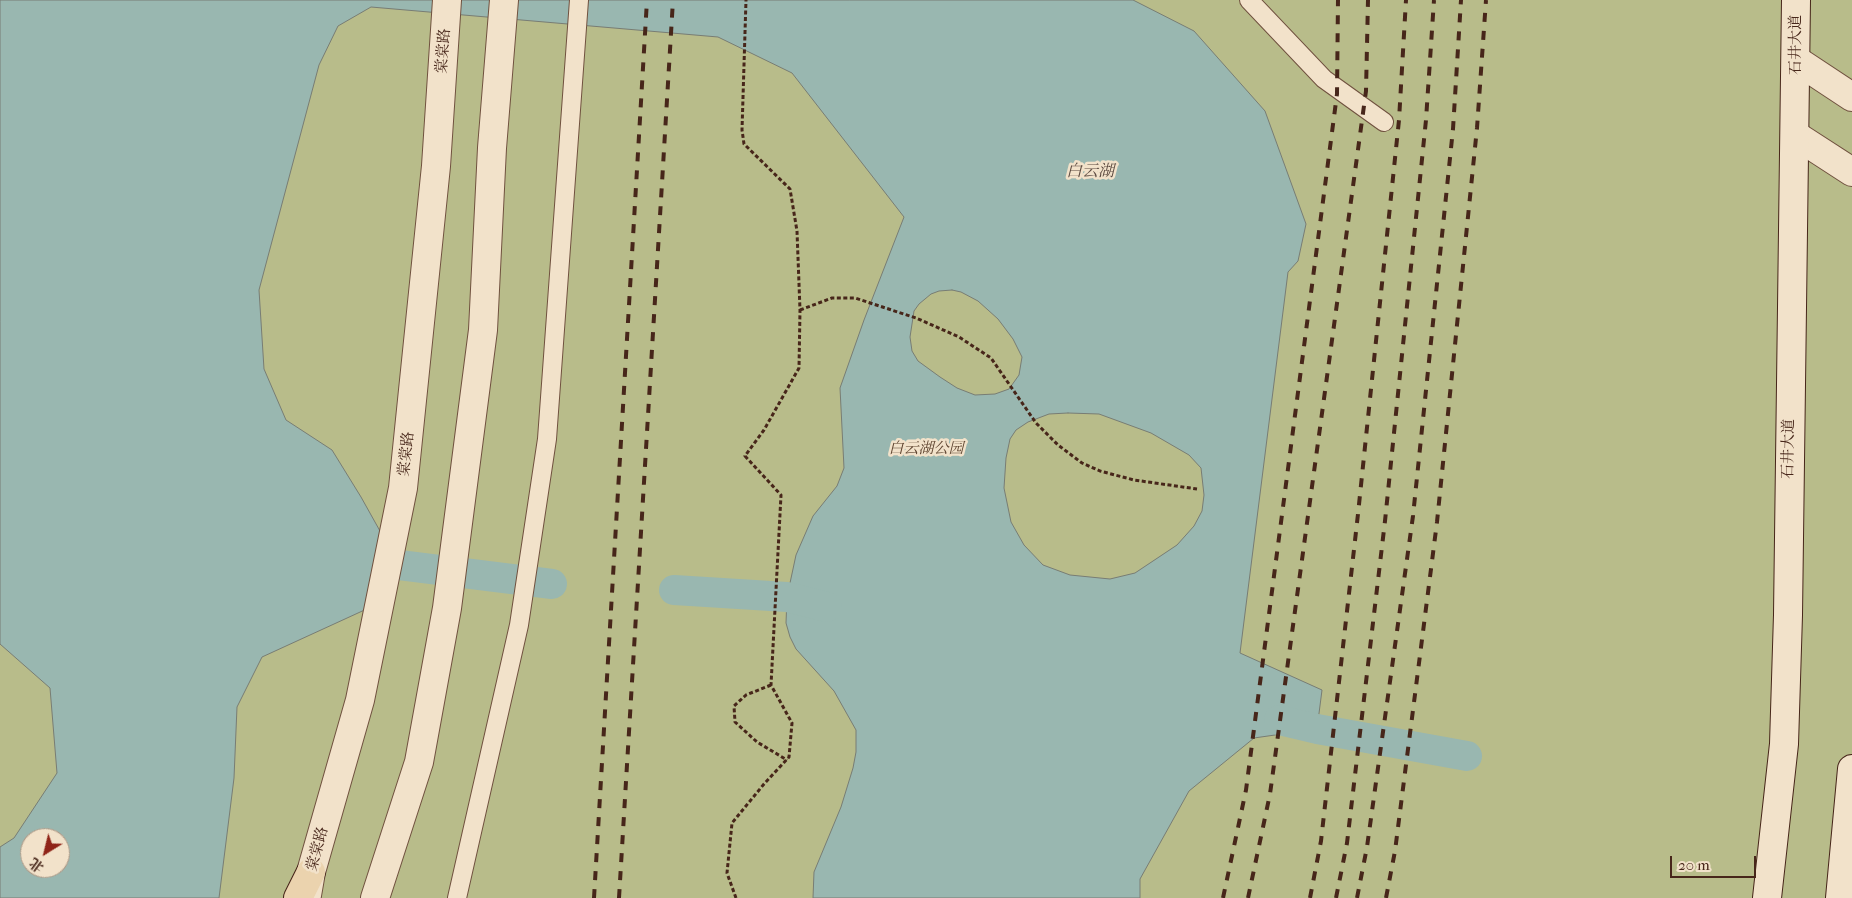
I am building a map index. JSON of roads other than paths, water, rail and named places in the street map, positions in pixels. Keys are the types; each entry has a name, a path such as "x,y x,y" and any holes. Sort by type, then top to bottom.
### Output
{"highway":[{"path":"298,898 309,885"}],"street":[{"name":"棠棠路","path":"309,885 360,700 403,488 436,166 447,0"},
{"path":"375,898 419,762 446,608 482,330 492,148 504,0"},
{"name":"石井大道","path":"1767,898 1784,734 1788,615 1796,0"},
{"path":"1796,60 1852,97"},
{"path":"1795,135 1852,172"},
{"path":"1840,898 1852,769"}],"lane":[{"path":"457,898 519,625 547,439 579,0"},
{"path":"1249,0 1324,79 1384,122"}],"water":[{"name":"白云湖","path":"0,0 1133,0 1194,31 1265,111 1306,224 1298,261 1288,272 1240,653 1322,690 1317,729 1254,738 1189,791 1140,879 1140,898 813,898 814,872 841,807 853,768 856,752 856,730 834,691 796,649 786,623 787,597 796,555 813,516 837,486 844,468 840,388 904,217 792,73 718,37 371,7 338,26 319,65 259,290 264,369 286,420 332,450 399,565 382,602 262,657 237,707 234,778 219,898 0,898 0,847 14,838 20,829 20,878 70,878 70,828 21,828 57,773 50,688 0,644","holes":["952,290 961,292 978,301 998,319 1013,339 1022,357 1019,375 1009,389 995,394 975,395 957,388 918,361 912,351 910,337 914,311 919,304 931,294 939,291","1049,414 1099,414 1151,433 1189,455 1201,468 1204,495 1202,511 1194,526 1177,545 1135,573 1110,579 1070,575 1043,565 1024,545 1011,522 1004,488 1006,458 1010,439 1016,430 1028,422"]}],"waterway":[{"path":"399,565 552,584"},
{"path":"674,590 787,597 827,607"},
{"path":"1279,720 1317,729 1467,756"}],"railway":[{"path":"594,898 647,0"},
{"path":"619,898 673,0"},
{"path":"1223,898 1246,790 1337,94 1338,0"},
{"path":"1248,898 1270,794 1366,91 1368,0"},
{"path":"1310,898 1321,841 1358,514 1399,120 1406,0"},
{"path":"1336,898 1347,843 1385,521 1426,120 1434,0"},
{"path":"1357,898 1367,847 1413,516 1453,129 1461,0"},
{"path":"1386,898 1395,851 1437,522 1477,128 1486,0"}],"park label":[{"name":"白云湖公园","path":"926,449"}]}
